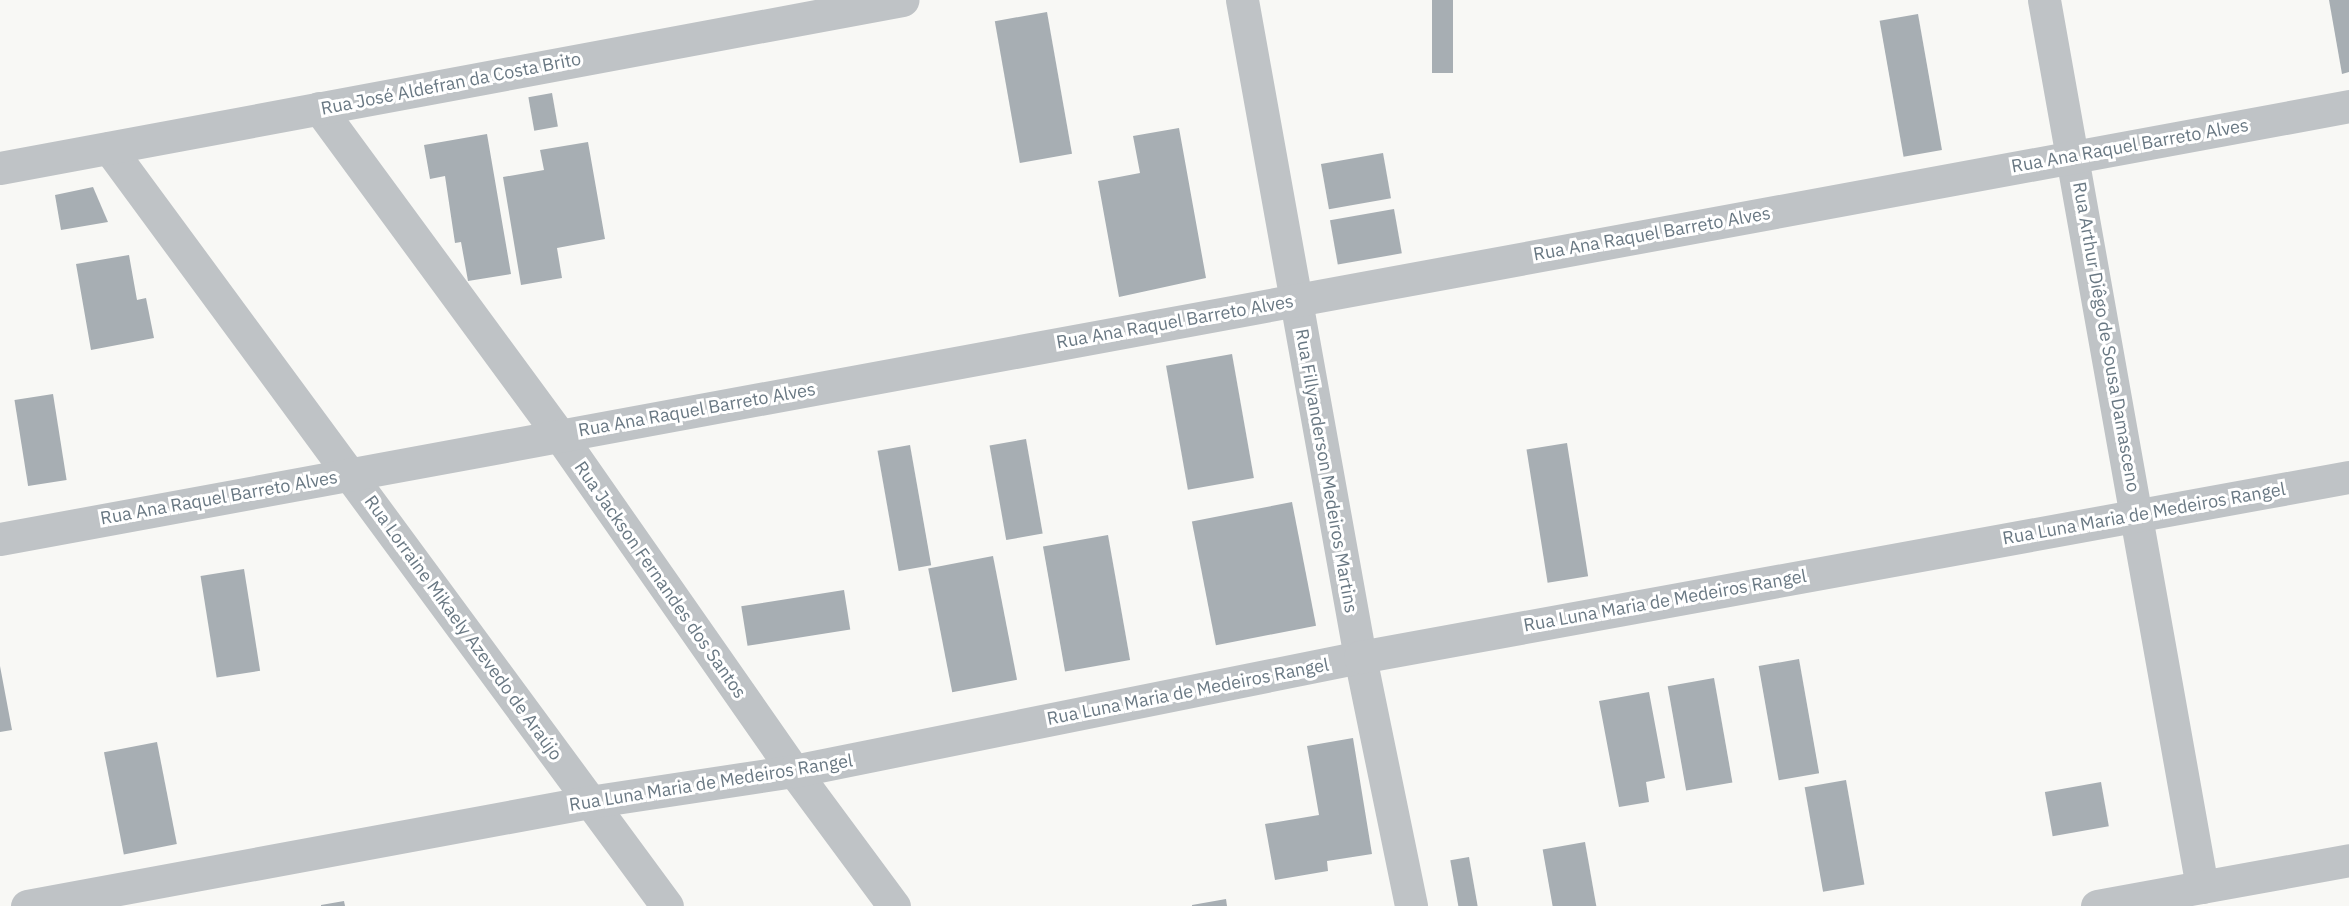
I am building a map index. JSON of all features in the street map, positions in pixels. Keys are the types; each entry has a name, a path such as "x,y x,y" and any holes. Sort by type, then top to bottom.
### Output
{"street":[{"name":"Rua José Aldefran da Costa Brito","path":"0,168 902,0"},
{"name":"Rua Fillyanderson Medeiros Martins","path":"1242,0 1294,300 1360,657 1411,906"},
{"name":"Rua Arthur Diêgo de Sousa Damasceno","path":"2044,0 2138,515 2202,887"},
{"name":"Rua Ana Raquel Barreto Alves","path":"0,539 2349,106"},
{"name":"Rua Jackson Fernandes dos Santos","path":"320,108 560,436 794,771 894,906"},
{"name":"Rua Lorraine Mikaely Azevedo de Araújo","path":"109,148 351,474 666,906"},
{"name":"Rua Luna Maria de Medeiros Rangel","path":"27,906 590,802 794,771 1360,657 2349,477"},
{"path":"2097,906 2349,860"}],"building":[{"path":"1432,0 1453,0 1453,73 1432,73"},
{"path":"2329,0 2349,0 2349,72 2342,74"},
{"path":"1047,12 1072,154 1020,163 995,21"},
{"path":"1918,14 1942,150 1904,157 1880,21"},
{"path":"552,93 558,126 534,131 528,97"},
{"path":"1179,128 1206,278 1119,297 1098,181 1140,173 1133,136"},
{"path":"487,134 511,274 468,281 461,242 455,243 445,176 430,179 424,145"},
{"path":"588,142 605,239 557,248 562,278 521,285 503,177 544,170 540,150"},
{"path":"1383,153 1391,198 1329,209 1321,164"},
{"path":"93,187 108,222 61,230 55,195"},
{"path":"1394,209 1402,253 1338,265 1330,220"},
{"path":"129,255 137,300 146,298 154,338 91,350 76,264"},
{"path":"1232,354 1254,478 1188,490 1166,366"},
{"path":"53,394 67,480 28,486 14,400"},
{"path":"1026,439 1043,534 1006,540 990,445"},
{"path":"1567,443 1588,576 1548,583 1527,449"},
{"path":"910,445 931,565 899,571 878,451"},
{"path":"1292,502 1316,626 1216,645 1192,521"},
{"path":"1108,535 1130,660 1065,672 1043,546"},
{"path":"993,556 1017,680 952,692 928,569"},
{"path":"244,569 260,671 217,678 201,576"},
{"path":"844,590 850,630 748,646 741,606"},
{"path":"1799,659 1819,773 1779,780 1759,666"},
{"path":"0,666 12,730 0,732"},
{"path":"1714,678 1732,782 1686,791 1668,686"},
{"path":"1649,692 1665,778 1646,782 1649,802 1619,807 1599,701"},
{"path":"1353,738 1372,854 1327,861 1328,871 1275,880 1265,824 1319,815 1307,746"},
{"path":"157,742 177,844 124,854 104,752"},
{"path":"1846,780 1864,884 1823,892 1805,787"},
{"path":"2101,782 2109,826 2053,836 2045,792"},
{"path":"1585,842 1596,906 1553,906 1543,849"},
{"path":"1469,857 1478,906 1458,906 1450,860"},
{"path":"1226,899 1227,906 1192,906 1192,905"},
{"path":"344,901 345,906 321,906 321,905"}]}
